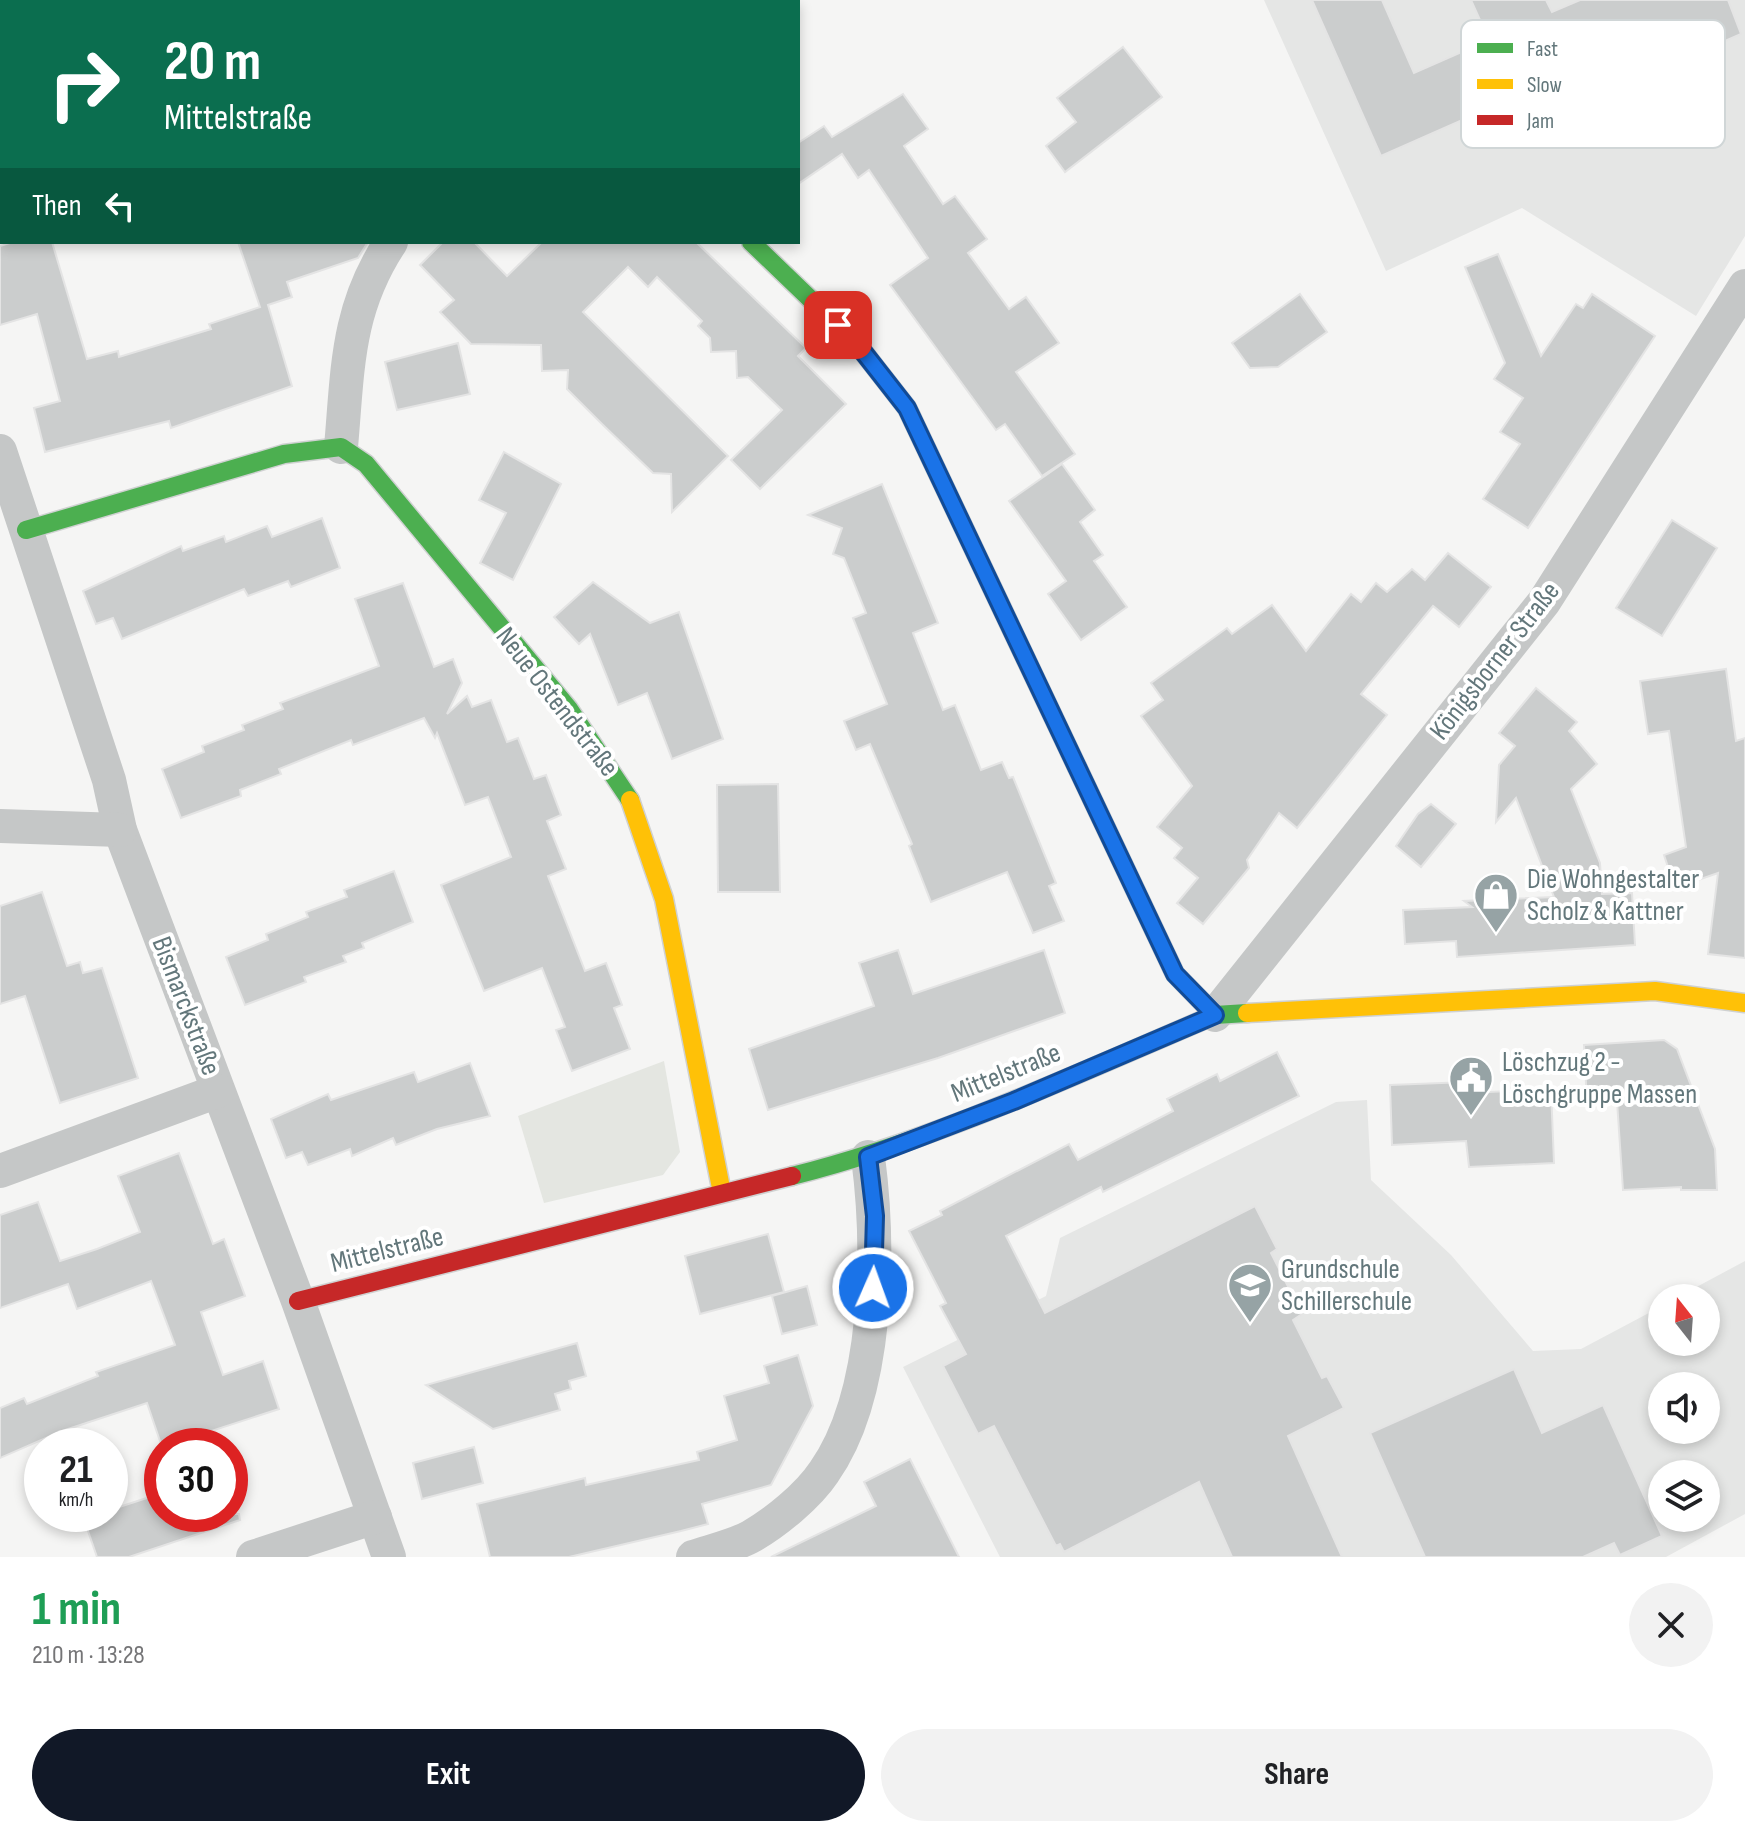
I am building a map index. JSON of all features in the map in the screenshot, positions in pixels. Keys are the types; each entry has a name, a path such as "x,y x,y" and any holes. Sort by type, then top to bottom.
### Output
{"street":[{"path":"26,530 284,454 341,447 352,326 373,269 390,244"},
{"path":"753,244 857,344 907,408 1175,974 1215,1015"},
{"name":"Königsborner Straße","path":"1215,1015 1544,602 1745,286"},
{"name":"Neue Ostendstraße","path":"341,447 366,464 417,530 569,709 604,756 637,811 664,899 722,1193"},
{"name":"Bismarckstraße","path":"0,451 109,780 120,830 298,1301 389,1557"},
{"path":"0,826 120,830"},
{"name":"Mittelstraße","path":"298,1301 868,1157 1014,1101 1215,1015 1655,991 1745,1003"},
{"path":"0,1171 218,1091"},
{"path":"693,1557 750,1537 789,1507 824,1473 860,1395 874,1259 875,1216 868,1157"},
{"path":"253,1557 375,1517"}],"shaded area":[{"path":"1264,0 1745,0 1745,236 1696,316 1522,208 1386,271"},
{"path":"664,1061 680,1152 663,1175 544,1203 518,1116"},
{"name":"Grundschule Schillerschule","path":"1367,1100 1371,1180 1451,1255 1533,1351 1581,1349 1648,1313 1648,1356 1720,1356 1720,1284 1702,1284 1745,1261 1745,1514 1720,1528 1720,1460 1648,1460 1648,1532 1712,1532 1666,1557 1000,1557 903,1367 1046,1296 1060,1238 1336,1102"}],"building":[{"path":"1312,0 1382,0 1414,73 1461,52 1461,121 1381,156"},
{"path":"1471,0 1546,0 1552,12 1580,0 1728,0 1741,34 1725,41 1725,20 1480,20"},
{"path":"1123,47 1162,97 1065,172 1046,146 1076,122 1057,98"},
{"path":"903,94 928,129 904,146 943,204 955,196 987,239 968,253 1009,309 1026,297 1059,343 1016,372 1075,454 1042,476 1005,424 996,430 890,285 928,258 869,170 858,178 842,154 800,183 800,142 824,126 832,137"},
{"path":"53,244 87,359 118,351 119,357 211,329 209,324 260,307 239,244 367,244 358,258 287,282 292,297 268,305 292,386 171,428 169,421 45,452 34,408 60,401 37,314 0,325 0,246"},
{"path":"441,244 476,244 507,276 540,244 698,244 806,348 798,356 846,404 760,489 731,460 782,410 748,377 737,378 736,351 711,352 710,338 698,326 702,321 657,277 648,287 628,267 583,312 728,456 672,512 671,474 653,473 567,389 568,370 542,371 541,345 471,344 440,312 454,300 420,265"},
{"path":"1498,254 1541,356 1576,304 1583,308 1592,294 1655,336 1528,528 1483,499 1520,444 1500,432 1523,398 1494,379 1505,363 1465,267"},
{"path":"1300,294 1327,332 1278,367 1250,368 1232,343"},
{"path":"458,343 470,394 397,410 385,362"},
{"path":"504,452 561,484 513,580 480,563 506,513 479,500"},
{"path":"1062,464 1095,510 1080,522 1103,555 1094,561 1127,607 1081,640 1048,594 1066,581 1009,501"},
{"path":"882,484 938,623 913,633 943,710 955,705 981,770 1002,762 1009,778 1013,777 1056,883 1049,886 1064,921 1033,933 1007,872 931,902 909,846 912,844 870,744 856,750 844,721 887,704 853,618 866,613 844,558 833,554 842,528 808,515"},
{"path":"322,518 340,568 291,587 288,581 248,596 244,589 122,639 113,618 96,624 83,591 181,546 183,551 224,536 226,542 267,526 272,537"},
{"path":"1672,520 1717,548 1662,636 1616,608"},
{"path":"1448,553 1491,587 1459,627 1433,606 1361,694 1387,715 1297,828 1279,813 1247,860 1249,868 1203,924 1177,903 1198,878 1174,858 1182,848 1157,827 1192,786 1141,716 1163,700 1151,683 1227,628 1232,634 1272,605 1306,651 1351,594 1361,602 1376,583 1387,592 1412,569 1425,580"},
{"path":"593,582 650,623 679,612 723,739 672,759 647,693 618,705 590,634 579,644 554,617"},
{"path":"403,583 434,667 453,659 462,683 447,714 467,696 472,707 491,700 507,742 518,738 534,779 546,775 561,815 547,821 566,869 548,876 585,971 606,963 622,1005 614,1008 630,1049 572,1071 556,1030 565,1027 542,968 484,991 441,885 511,857 488,797 465,805 437,733 435,738 424,718 353,745 351,740 279,769 281,774 240,790 241,796 181,818 162,769 204,752 202,746 244,730 242,725 283,709 280,703 379,666 355,599"},
{"path":"1726,669 1736,741 1745,738 1745,958 1708,954 1718,873 1675,888 1664,855 1686,847 1669,731 1648,734 1640,681"},
{"path":"1536,688 1577,722 1569,731 1597,764 1571,789 1600,863 1602,894 1632,893 1635,945 1457,957 1456,941 1405,944 1403,910 1472,907 1464,901 1554,897 1516,798 1496,822 1499,765 1515,746 1499,733"},
{"path":"778,784 780,892 718,892 717,785"},
{"path":"1431,804 1456,824 1421,867 1396,846 1418,814"},
{"path":"394,871 413,922 362,943 364,948 343,956 346,962 304,977 306,982 245,1005 226,957 268,940 266,934 308,917 306,912 347,897 344,890"},
{"path":"42,892 67,966 80,962 83,973 102,968 138,1078 60,1103 25,996 0,1004 0,906"},
{"path":"898,950 913,994 1044,950 1065,1013 938,1058 768,1110 749,1049 874,1006 859,963"},
{"path":"1664,1040 1677,1049 1715,1149 1717,1190 1681,1190 1681,1187 1623,1190 1617,1101 1587,1103 1584,1045"},
{"path":"1277,1052 1299,1096 1103,1192 1101,1187 1006,1236 1045,1313 1255,1206 1277,1249 1271,1253 1302,1314 1293,1320 1322,1378 1327,1376 1344,1408 1288,1436 1342,1557 1232,1557 1199,1482 1064,1552 1060,1544 1056,1546 994,1426 978,1434 943,1366 966,1354 940,1306 946,1303 909,1231 942,1215 940,1211 1069,1144 1078,1160 1173,1111 1167,1099 1217,1074 1220,1081"},
{"path":"470,1063 490,1116 437,1129 396,1145 393,1138 352,1156 350,1149 308,1165 302,1152 286,1158 271,1119 328,1094 331,1100 414,1072 418,1082"},
{"name":"Löschzug 2 - Löschgruppe Massen","path":"1467,1082 1467,1093 1551,1089 1554,1163 1469,1167 1466,1141 1392,1145 1390,1085"},
{"path":"179,1153 213,1244 224,1239 245,1296 201,1312 223,1375 263,1361 279,1409 220,1428 156,1428 147,1403 71,1428 24,1428 24,1448 0,1458 0,1408 24,1398 27,1404 98,1376 96,1372 175,1345 151,1281 77,1309 68,1284 0,1308 0,1215 38,1202 60,1261 97,1249 140,1232 118,1176"},
{"path":"768,1234 784,1292 700,1314 685,1256"},
{"path":"807,1286 817,1325 782,1334 772,1296"},
{"path":"577,1343 586,1376 569,1381 571,1389 555,1394 560,1410 493,1429 426,1385"},
{"path":"798,1355 813,1406 771,1485 702,1504 708,1524 681,1531 569,1557 490,1557 477,1504 585,1478 586,1485 699,1460 697,1452 737,1440 724,1396 769,1383 764,1366"},
{"path":"1514,1369 1542,1433 1603,1405 1648,1505 1648,1532 1660,1532 1662,1536 1620,1555 1614,1543 1583,1557 1425,1557 1370,1433"},
{"path":"474,1447 483,1483 422,1499 413,1463"},
{"path":"910,1459 959,1557 771,1557 876,1506 864,1482"},
{"path":"144,1499 144,1532 204,1532 129,1557 97,1557 88,1532 128,1532 128,1504"}],"traffic: fast":[{"path":"753,244 857,344 907,408 1077,767"},
{"path":"26,530 284,454 341,447 366,464 569,709 630,800"},
{"path":"792,1176 901,1144 954,1124 1215,1015 1247,1013"}],"traffic: slow":[{"path":"630,800 664,899 722,1193"},
{"path":"1247,1013 1655,991 1745,1003"}],"traffic: jam":[{"path":"1077,767 1175,974 1215,1015"},
{"path":"298,1301 792,1176"}],"place":[{"name":"Die Wohngestalter Scholz & Kattner","path":"1496,934"},
{"name":"Löschzug 2 - Löschgruppe Massen","path":"1471,1117"},
{"name":"Grundschule Schillerschule","path":"1250,1324"}],"route":[{"path":"838,325 857,344 907,408 1175,974 1215,1015 1014,1101 868,1157 875,1216 873,1288"}]}
